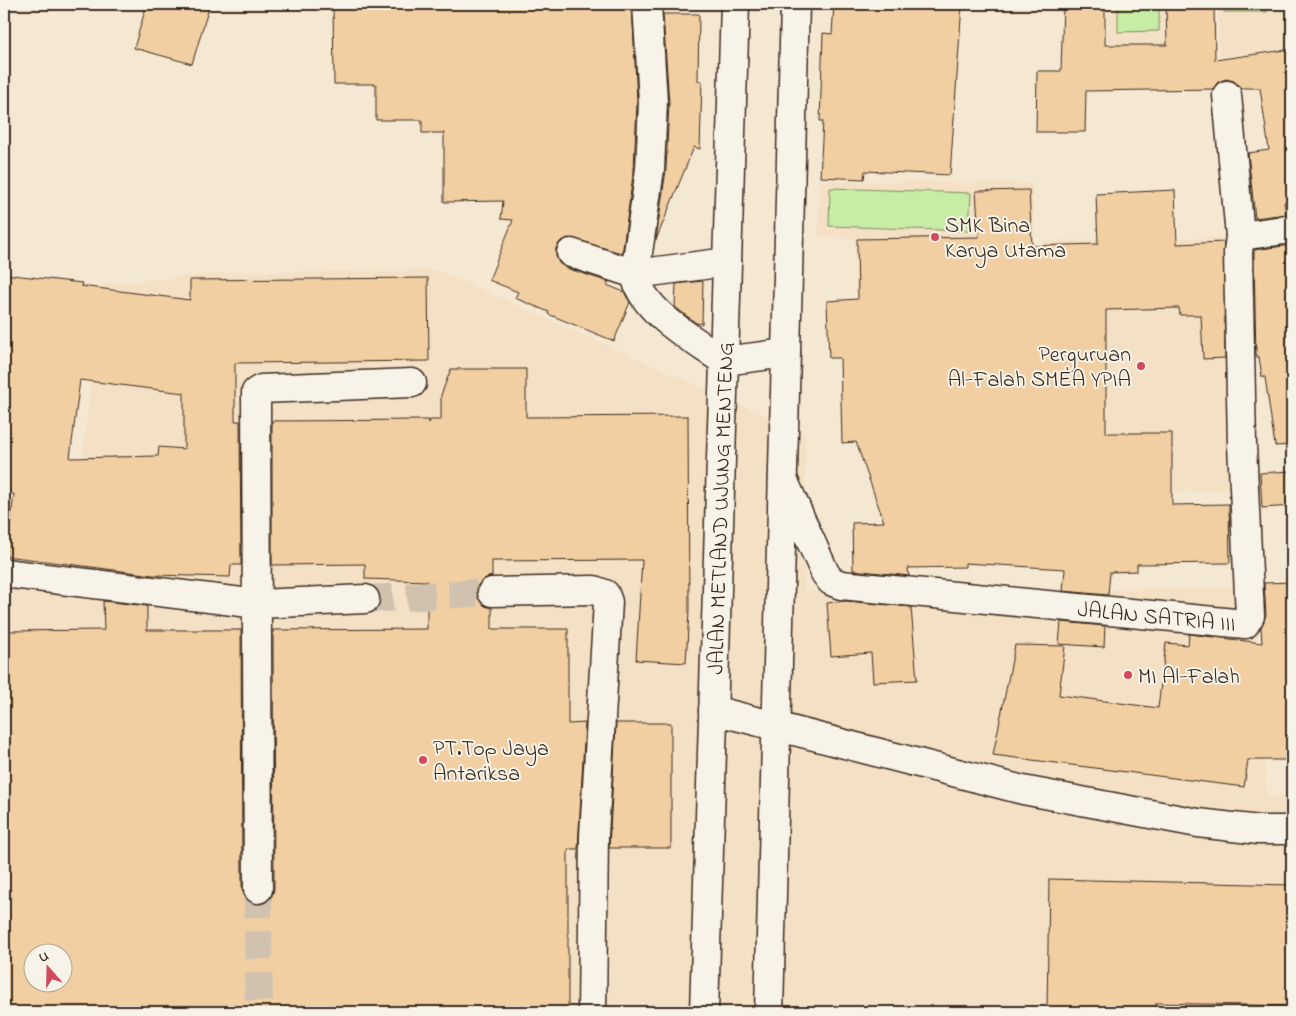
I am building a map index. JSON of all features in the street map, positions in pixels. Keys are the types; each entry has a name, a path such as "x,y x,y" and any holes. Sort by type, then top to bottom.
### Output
{"street":[{"path":"647,4 653,102 650,169 635,274 637,286 659,313 724,361 786,353"},
{"name":"JALAN METLAND UJUNG MENTENG","path":"704,1012 735,4"},
{"path":"769,1012 795,4"},
{"path":"1227,95 1240,236 1292,229"},
{"name":"JALAN SATRIA III","path":"783,479 825,573 831,580 841,584 1245,624 1250,616 1242,445 1238,254 1240,236"},
{"path":"571,253 635,274 727,262"},
{"path":"258,889 256,392 261,389 412,382"},
{"path":"4,573 258,604 365,599"},
{"path":"492,592 594,590 605,594 608,602 594,835 592,1012"},
{"path":"713,710 1023,790 1198,823 1260,830 1292,830"}],"shaded area":[{"path":"1107,4 1215,4 1217,90 1108,91"},
{"path":"1218,4 1292,4 1292,47 1219,58"},
{"name":"SMK Bina Karya Utama","path":"820,181 1032,183 1035,231 1027,291 855,293 855,238 818,237"},
{"name":"Perguruan Al-Falah SMEA YPIA","path":"1235,237 1251,491 1121,492 1036,503 1042,241"},
{"path":"437,270 805,433 805,591 1023,602 1027,590 1251,587 1255,613 1267,795 1292,797 1292,1012 4,1012 4,577 69,586 101,284 239,272"}],"green space":[{"path":"1118,4 1159,4 1159,31 1118,32"},
{"path":"1224,4 1267,4 1267,12 1224,12"},
{"path":"830,188 971,193 969,231 829,226"}],"building":[{"path":"147,4 210,4 192,64 134,48"},
{"path":"333,4 632,4 637,102 634,168 623,248 621,253 568,238 560,242 556,248 556,256 559,263 566,268 609,282 607,285 624,292 630,302 614,341 548,314 549,312 515,298 518,292 489,280 513,220 501,219 503,201 444,202 444,133 422,133 422,120 376,120 376,84 334,84"},
{"path":"834,4 962,4 950,175 865,171 864,179 820,177 823,121 820,121 823,33 832,34"},
{"path":"1063,4 1105,4 1105,45 1167,45 1166,4 1214,4 1215,60 1292,49 1292,201 1284,202 1286,214 1255,218 1248,153 1269,150 1260,88 1241,88 1234,81 1226,79 1218,82 1213,89 1086,91 1085,132 1036,132 1037,71 1061,71"},
{"path":"663,14 699,14 698,81 702,81 700,149 694,147 656,240 666,170 669,103"},
{"path":"1029,190 1032,246 1098,244 1096,194 1175,190 1177,244 1224,242 1225,358 1203,359 1201,315 1180,315 1179,308 1106,310 1106,433 1172,433 1172,505 1229,504 1230,563 1137,564 1137,571 1110,572 1108,595 1063,591 1065,569 965,563 965,567 908,568 909,576 853,570 852,523 884,522 856,442 842,443 840,358 829,358 827,301 858,299 857,239 979,237 976,191"},
{"path":"1291,245 1292,445 1275,446 1265,377 1262,377 1259,357 1256,357 1254,250"},
{"path":"4,274 82,283 81,286 190,300 190,280 428,278 429,361 235,363 235,421 240,421 241,565 231,565 230,577 153,575 6,556 14,494 4,493","holes":["80,380 184,393 184,449 159,447 158,456 70,458"]},
{"path":"703,281 702,324 696,323 675,307 676,284"},
{"name":"PT.Top Jaya Antariksa","path":"451,369 526,369 526,417 688,416 689,611 686,663 636,660 642,560 492,561 492,576 484,579 478,585 476,592 479,600 485,606 492,608 492,629 568,629 568,724 585,723 578,849 568,849 568,1012 4,1012 4,631 104,630 103,601 147,606 147,630 241,630 242,889 245,897 251,903 259,905 266,902 272,896 274,889 273,630 427,629 427,581 365,579 365,564 272,565 272,421 429,420 429,423 430,420 441,420 441,395"},
{"path":"1292,471 1292,506 1262,508 1260,473"},
{"path":"1292,582 1292,760 1248,760 1244,787 993,755 1015,645 1065,646 1059,695 1158,708 1166,643 1188,645 1189,634 1262,643 1261,627 1266,615 1264,583"},
{"path":"846,601 911,607 917,680 873,682 871,653 831,656 827,603"},
{"path":"1061,622 1105,626 1104,647 1059,644"},
{"path":"616,723 671,723 671,848 609,848"},
{"path":"1049,879 1292,885 1292,1006 1156,1003 1156,1012 1047,1012"}],"tunnel":[{"path":"365,599 492,592"},
{"path":"258,889 259,1012"}],"place":[{"name":"SMK Bina Karya Utama","path":"935,237"},
{"name":"Perguruan Al-Falah SMEA YPIA","path":"1141,366"},
{"name":"MI Al-Falah","path":"1128,675"},
{"name":"PT.Top Jaya Antariksa","path":"423,760"}]}
